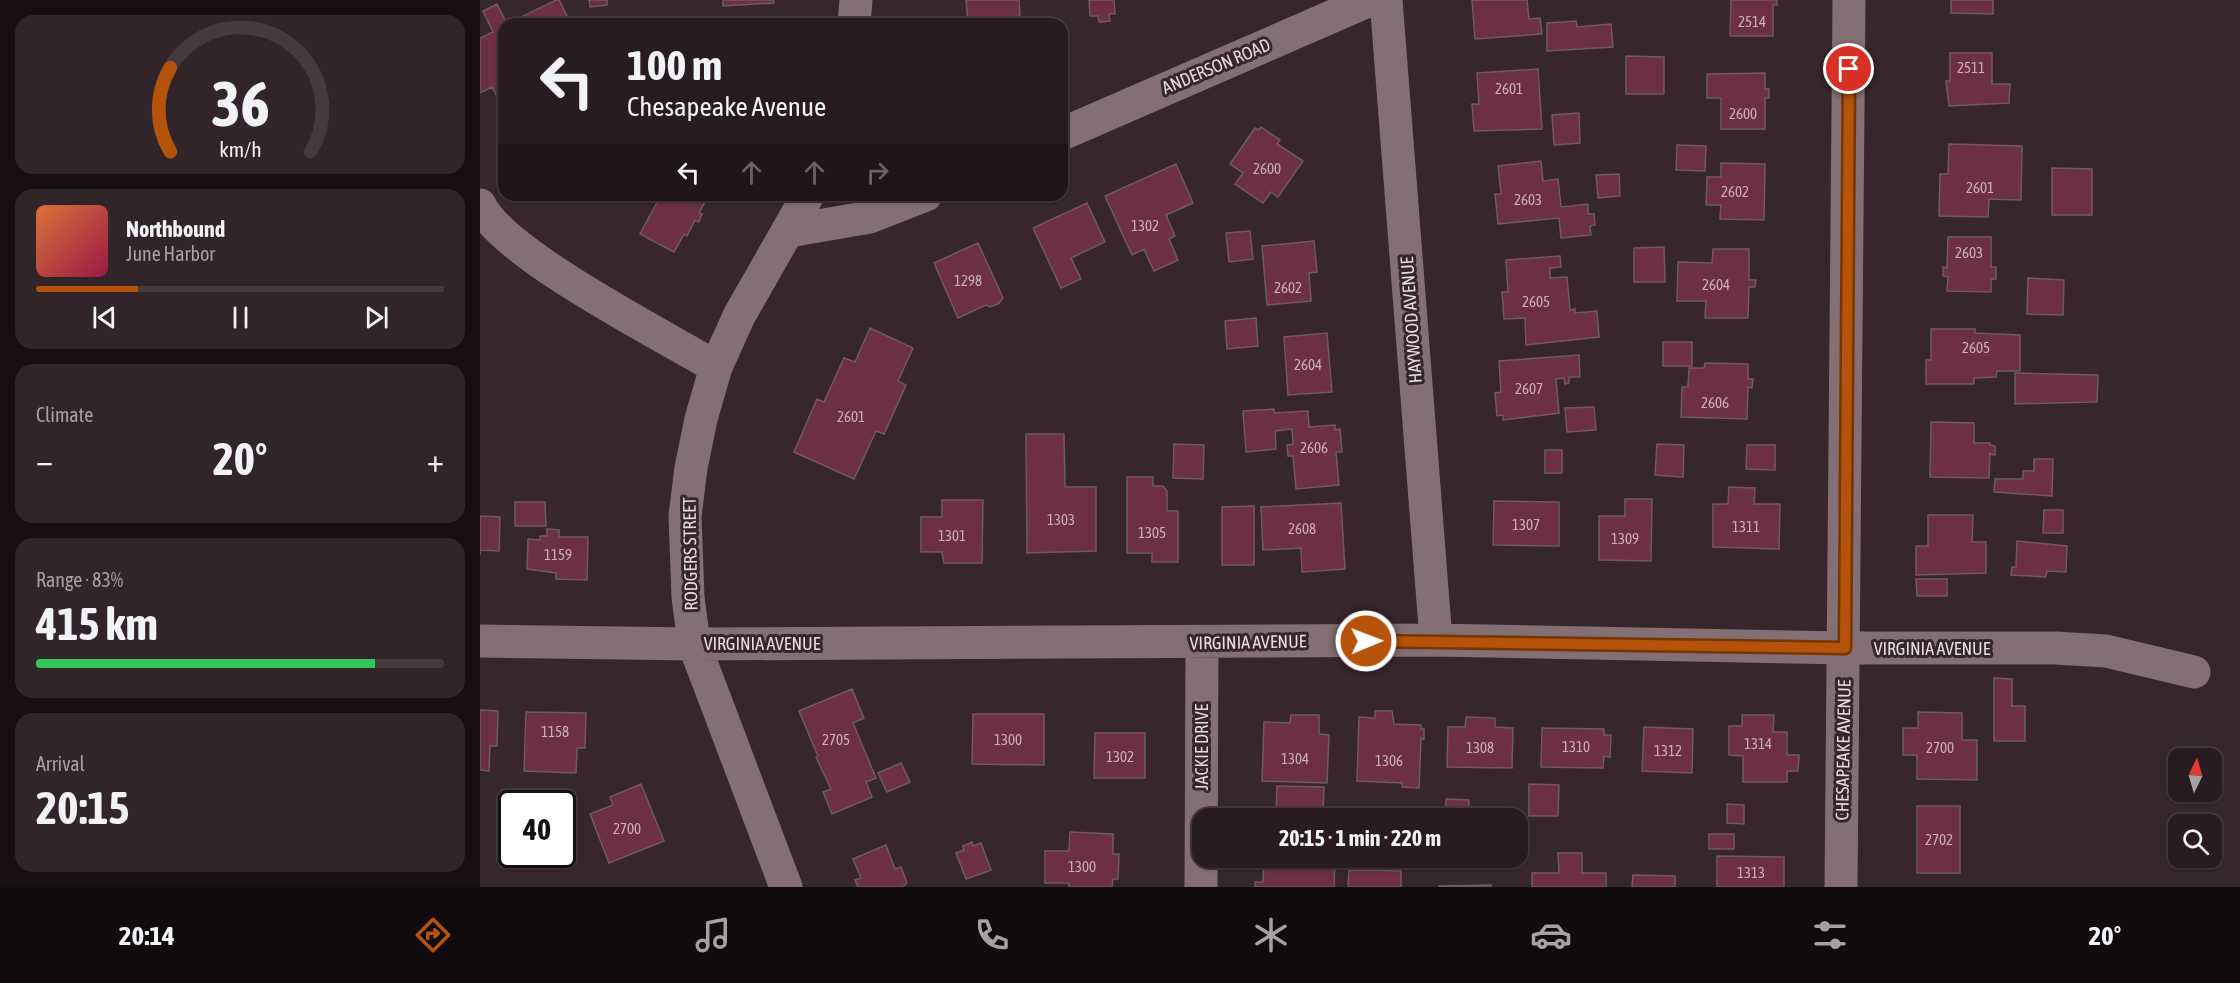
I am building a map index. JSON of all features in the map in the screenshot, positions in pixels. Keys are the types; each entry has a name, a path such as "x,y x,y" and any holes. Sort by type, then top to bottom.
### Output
{"street":[{"path":"854,18 856,0"},
{"name":"ANDERSON ROAD","path":"1068,131 1370,0"},
{"name":"HAYWOOD AVENUE","path":"1386,0 1436,640"},
{"name":"CHESAPEAKE AVENUE","path":"1841,887 1850,0"},
{"name":"RODGERS STREET","path":"786,887 694,644 688,597 686,516 690,468 716,367 739,316 805,201"},
{"path":"789,231 870,217 911,201"},
{"path":"480,205 484,214 529,255 716,367"},
{"name":"VIRGINIA AVENUE","path":"480,641 694,644 1436,640 1845,648 2055,648 2106,651 2194,672"},
{"name":"JACKIE DRIVE","path":"1201,887 1202,642"}],"building":[{"path":"559,0 568,18 519,18"},
{"path":"589,0 607,0 607,5 590,7"},
{"path":"723,0 774,0 774,3 723,6"},
{"path":"966,0 1019,0 1020,16 968,18"},
{"path":"1089,0 1114,0 1115,14 1109,14 1110,21 1099,22 1098,16 1090,16"},
{"path":"1472,0 1527,0 1529,19 1540,18 1542,34 1475,39"},
{"path":"1731,0 1777,0 1777,5 1773,5 1773,36 1730,36"},
{"path":"1951,0 1993,0 1993,14 1951,13"},
{"path":"497,4 504,18 498,18 498,98 492,87 480,93 480,38 493,32 483,11"},
{"path":"1576,21 1577,27 1611,24 1613,47 1547,51 1547,23"},
{"path":"1950,53 1992,53 1992,84 2010,84 2009,103 1949,106 1946,81 1950,81"},
{"path":"1626,56 1664,57 1664,94 1626,94"},
{"path":"1538,69 1542,129 1474,131 1472,104 1479,104 1477,73"},
{"path":"1765,73 1765,89 1769,89 1769,98 1765,98 1765,129 1721,129 1721,98 1707,98 1707,74"},
{"path":"1579,113 1580,143 1554,145 1552,115"},
{"path":"1261,127 1280,140 1277,144 1303,161 1278,197 1271,192 1263,203 1235,184 1243,173 1230,164 1255,128 1259,130"},
{"path":"1949,144 2022,146 2021,200 1989,199 1988,217 1939,216 1940,174 1948,174"},
{"path":"1677,145 1706,146 1705,171 1676,170"},
{"path":"1541,161 1543,181 1558,179 1561,207 1588,204 1588,214 1594,214 1595,225 1590,226 1591,235 1561,238 1559,218 1498,224 1495,194 1501,194 1498,166"},
{"path":"1721,163 1765,164 1764,220 1720,219 1721,205 1706,205 1707,177 1721,177"},
{"path":"1176,164 1193,203 1166,215 1175,236 1169,239 1178,260 1154,271 1144,249 1132,255 1105,196"},
{"path":"2052,168 2092,169 2092,215 2052,215"},
{"path":"1619,174 1620,196 1598,198 1596,175"},
{"path":"658,201 706,201 699,213 702,214 699,222 695,220 687,236 684,234 674,252 640,234"},
{"path":"1087,203 1105,242 1071,258 1081,279 1061,288 1033,228"},
{"path":"1250,231 1253,259 1229,262 1226,233"},
{"path":"1948,237 1991,237 1991,267 1996,267 1996,279 1991,279 1991,292 1947,291 1948,277 1943,276 1943,267 1947,268"},
{"path":"1314,241 1317,272 1309,273 1311,301 1267,305 1262,246"},
{"path":"978,243 1003,298 998,304 990,307 986,305 958,318 934,263"},
{"path":"1664,247 1665,282 1634,282 1634,248"},
{"path":"1713,249 1749,249 1749,280 1756,280 1755,287 1749,287 1748,318 1705,318 1706,301 1677,301 1678,262 1712,263"},
{"path":"1560,256 1561,267 1550,268 1550,278 1567,277 1570,310 1575,309 1575,313 1597,311 1599,337 1526,345 1525,318 1504,319 1502,292 1508,292 1506,260"},
{"path":"2028,278 2064,280 2063,315 2027,314"},
{"path":"1256,318 1258,346 1227,349 1225,321"},
{"path":"870,328 913,348 898,381 906,385 884,434 876,431 854,479 794,452 817,399 824,402 844,358 855,362"},
{"path":"1931,329 1975,329 1975,333 2020,335 2020,371 1997,371 1996,377 1974,378 1974,384 1926,384 1926,360 1931,360"},
{"path":"1327,333 1332,392 1288,395 1284,337"},
{"path":"1663,342 1692,342 1692,366 1663,366"},
{"path":"1579,355 1580,377 1569,377 1569,383 1565,384 1564,378 1556,379 1559,413 1503,420 1503,415 1497,416 1495,393 1501,392 1499,361"},
{"path":"1705,363 1748,364 1748,379 1753,379 1752,388 1748,387 1747,419 1681,417 1682,387 1688,387 1689,368 1704,368"},
{"path":"2015,373 2098,375 2097,402 2015,404"},
{"path":"1594,407 1596,430 1567,432 1565,408"},
{"path":"1274,409 1274,413 1308,411 1309,427 1335,425 1335,430 1340,429 1342,452 1336,452 1339,485 1296,489 1293,456 1288,456 1287,445 1293,444 1292,429 1275,431 1276,449 1246,452 1243,411"},
{"path":"1931,422 1974,423 1974,443 1990,443 1995,446 1995,455 1990,454 1989,478 1930,477"},
{"path":"1026,434 1064,434 1065,487 1096,487 1096,551 1027,553"},
{"path":"1174,444 1204,445 1203,479 1173,478"},
{"path":"1657,444 1684,445 1683,477 1655,475"},
{"path":"1747,445 1775,445 1775,470 1746,469"},
{"path":"1545,450 1562,450 1562,473 1545,473"},
{"path":"2034,459 2053,459 2052,496 1994,492 1995,479 2023,479 2023,471 2034,471"},
{"path":"1127,477 1153,477 1153,486 1163,486 1167,491 1167,511 1178,511 1178,562 1152,562 1152,553 1127,553"},
{"path":"1729,487 1755,488 1754,504 1780,504 1779,549 1713,547 1713,504 1728,504"},
{"path":"1625,499 1652,499 1651,561 1599,560 1599,516 1625,516"},
{"path":"942,500 983,500 982,563 944,563 942,552 921,552 921,517 942,517"},
{"path":"1494,501 1559,502 1559,546 1493,545"},
{"path":"515,502 545,502 546,526 515,526"},
{"path":"1341,503 1345,569 1302,572 1301,548 1263,550 1261,507"},
{"path":"1254,506 1254,565 1222,565 1222,507"},
{"path":"2044,510 2063,510 2063,533 2043,533"},
{"path":"1928,515 1973,515 1972,542 1986,542 1986,573 1916,575 1916,546 1928,546"},
{"path":"480,516 500,517 499,551 480,550"},
{"path":"547,529 559,530 559,537 588,537 587,580 556,579 556,573 527,569 528,539 540,540 540,536 547,536"},
{"path":"2017,541 2067,546 2066,572 2047,571 2046,577 2011,575 2012,567 2016,567"},
{"path":"1916,579 1947,579 1947,596 1917,596"},
{"path":"1994,678 2012,679 2012,706 2025,706 2025,741 1994,741"},
{"path":"852,689 864,718 853,723 876,778 866,782 872,797 832,814 823,792 831,789 799,711"},
{"path":"480,710 498,711 497,746 490,746 489,771 480,770"},
{"path":"1375,711 1392,711 1394,724 1421,725 1421,729 1424,729 1424,739 1421,738 1419,788 1402,787 1402,783 1357,781 1359,717 1375,718"},
{"path":"526,712 586,713 585,748 577,748 576,773 524,771"},
{"path":"1918,712 1962,713 1962,740 1977,740 1977,780 1917,779 1917,755 1903,755 1903,728 1918,728"},
{"path":"973,714 1044,714 1044,765 972,764"},
{"path":"1291,715 1319,715 1319,734 1329,735 1327,783 1262,781 1264,722 1290,723"},
{"path":"1742,715 1774,715 1773,732 1787,732 1787,755 1799,755 1798,771 1787,771 1787,782 1743,782 1743,756 1729,755 1729,726 1742,726"},
{"path":"1466,717 1495,718 1495,727 1513,728 1512,768 1447,767 1448,727 1465,727"},
{"path":"1644,727 1693,729 1692,773 1642,771"},
{"path":"1542,728 1604,729 1604,735 1611,735 1610,757 1604,756 1603,768 1541,767"},
{"path":"1095,733 1145,733 1145,778 1094,778"},
{"path":"901,763 910,782 887,792 878,773"},
{"path":"641,784 664,841 609,863 590,814 613,805 610,797"},
{"path":"1529,784 1559,785 1558,816 1529,816"},
{"path":"1277,786 1324,787 1323,808 1276,808"},
{"path":"1446,799 1469,800 1469,808 1446,808"},
{"path":"1727,804 1744,805 1744,824 1727,823"},
{"path":"1917,806 1960,806 1960,873 1917,873"},
{"path":"1070,832 1113,834 1113,854 1119,854 1118,879 1113,879 1112,887 1069,887 1069,883 1045,883 1045,851 1069,851"},
{"path":"1709,834 1734,834 1734,849 1709,849"},
{"path":"972,842 973,846 981,843 991,870 966,879 956,853 964,850 963,846"},
{"path":"886,845 895,869 901,867 907,883 902,887 858,887 855,880 861,878 853,859"},
{"path":"1558,853 1582,853 1582,873 1606,873 1606,887 1532,887 1532,873 1559,873"},
{"path":"1717,856 1784,857 1784,887 1717,887"},
{"path":"1264,868 1335,868 1334,887 1255,887 1255,882 1263,882"},
{"path":"1349,870 1401,871 1401,887 1348,887"},
{"path":"1633,875 1675,876 1675,887 1632,887"},
{"path":"1491,885 1491,887 1439,887 1439,886"}],"route":[{"path":"1366,641 1436,640 1845,648 1849,69"}]}
